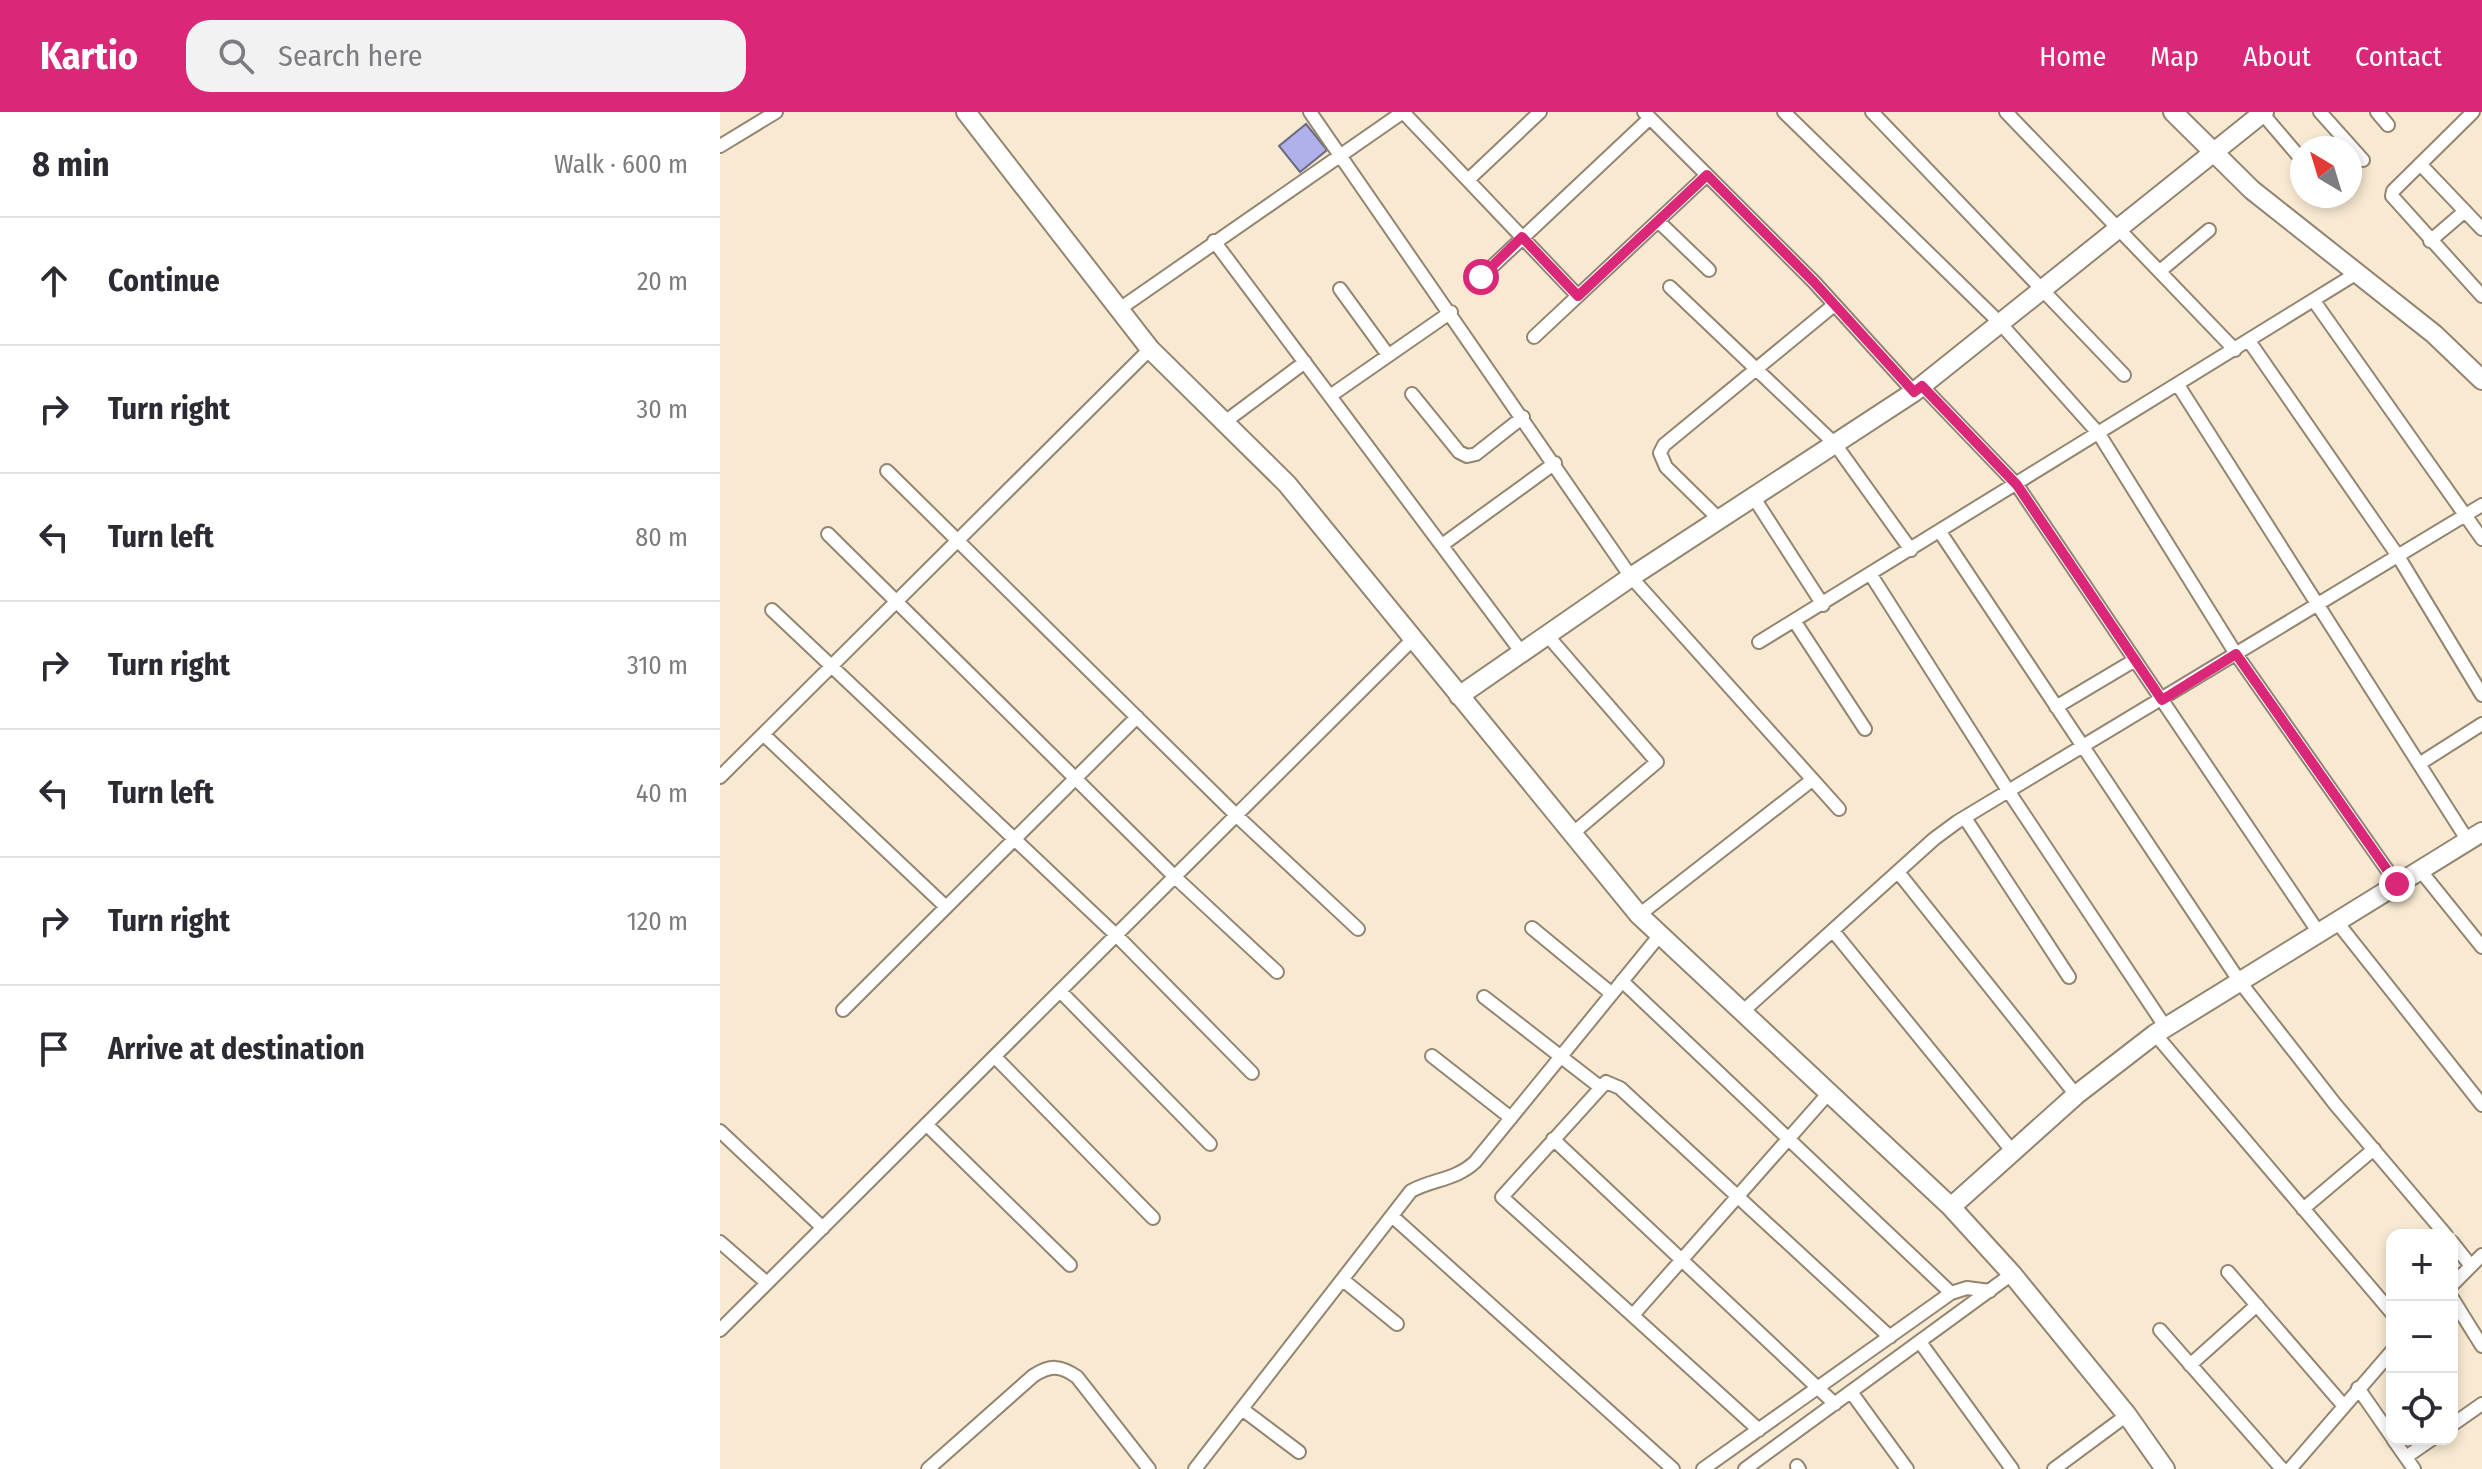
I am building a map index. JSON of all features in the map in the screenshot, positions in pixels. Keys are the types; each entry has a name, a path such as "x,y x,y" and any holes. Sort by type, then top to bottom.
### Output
{"street":[{"path":"720,146 776,112"},
{"path":"966,112 1150,349 1222,424 1287,484 1639,915 1827,1095 1951,1207 2012,1274 2127,1415 2165,1469"},
{"path":"1310,112 1451,312 1631,577 1839,809"},
{"path":"1118,310 1403,112 1578,296"},
{"path":"1468,180 1540,112"},
{"path":"1784,112 2000,323 2099,434 2236,654 2397,884"},
{"path":"1872,112 2124,375"},
{"path":"2006,112 2235,350"},
{"path":"2173,112 2282,216 2434,334 2482,380"},
{"path":"2320,112 2363,160"},
{"path":"2377,112 2388,125"},
{"path":"2473,112 2393,191 2392,196 2482,296"},
{"path":"1459,696 1631,577 1918,389 2263,113 2290,146"},
{"path":"1481,277 1647,115 2017,485 2319,933"},
{"path":"2420,164 2482,229"},
{"path":"1534,337 1707,175"},
{"path":"2430,241 2465,211"},
{"path":"1658,221 1709,270"},
{"path":"2160,271 2209,230"},
{"path":"1214,241 1522,653"},
{"path":"1759,642 2357,273"},
{"path":"1670,287 1835,444 1911,550"},
{"path":"1340,289 1388,355"},
{"path":"2314,301 2482,539"},
{"path":"1720,520 1666,467 1660,453 1664,445 1834,305"},
{"path":"1330,396 1451,312"},
{"path":"2249,341 2398,556 2482,695"},
{"path":"720,777 1150,349"},
{"path":"1222,424 1305,362"},
{"path":"1951,1207 2076,1095 2160,1031 2475,836 2419,764 2178,385"},
{"path":"1412,394 1459,452 1467,456 1476,454 1523,417"},
{"path":"1442,545 1555,463"},
{"path":"887,471 1238,817 1358,929"},
{"path":"1754,498 1823,605"},
{"path":"1741,1013 1934,839 2482,505"},
{"path":"1940,532 2240,982 2335,1104 2441,1229"},
{"path":"828,534 1176,878 1277,972"},
{"path":"1871,575 2160,1031 2247,1143 2386,1306"},
{"path":"772,610 1117,936 1252,1073"},
{"path":"1795,622 1865,729"},
{"path":"1547,635 1657,762 1572,834"},
{"path":"720,1330 1238,817 1413,639"},
{"path":"2056,707 2135,660"},
{"path":"843,1010 1137,717"},
{"path":"2419,764 2482,724"},
{"path":"763,734 946,907"},
{"path":"1639,915 1812,780"},
{"path":"1965,818 2069,977"},
{"path":"2420,870 2482,947"},
{"path":"1898,872 2076,1095"},
{"path":"2337,922 2482,1105"},
{"path":"1532,928 1612,994"},
{"path":"1833,931 2013,1152"},
{"path":"1195,1469 1411,1191 1426,1183 1462,1174 1659,936"},
{"path":"1622,981 1951,1293"},
{"path":"1061,992 1210,1144"},
{"path":"1484,997 1600,1087"},
{"path":"1432,1056 1511,1118"},
{"path":"995,1057 1153,1218"},
{"path":"1759,1430 1502,1197 1600,1087 1611,1081 1620,1088 1890,1337"},
{"path":"1633,1315 1827,1095"},
{"path":"927,1125 1070,1265"},
{"path":"720,1131 823,1228"},
{"path":"1553,1139 1835,1404"},
{"path":"2303,1209 2374,1149"},
{"path":"1392,1216 1673,1469"},
{"path":"720,1242 767,1283"},
{"path":"2458,1250 2471,1266"},
{"path":"2458,1279 2482,1255"},
{"path":"2228,1272 2343,1405"},
{"path":"1745,1469 2012,1274"},
{"path":"1343,1280 1397,1324"},
{"path":"1703,1469 1951,1293 1967,1288 1990,1291"},
{"path":"2454,1301 2482,1346"},
{"path":"2190,1365 2257,1305"},
{"path":"2160,1330 2282,1469"},
{"path":"1920,1342 2012,1469"},
{"path":"2295,1467 2343,1405 2386,1358"},
{"path":"928,1469 1047,1367 1064,1367 1077,1377 1149,1469"},
{"path":"2358,1388 2386,1428"},
{"path":"1851,1392 1907,1469"},
{"path":"2458,1421 2482,1404"},
{"path":"1242,1409 1299,1452"},
{"path":"2056,1469 2127,1415"},
{"path":"2398,1445 2414,1469"},
{"path":"2406,1457 2423,1445"}],"building":[{"path":"1306,124 1327,150 1300,172 1279,146"}],"route":[{"path":"1481,277 1522,237 1578,296 1707,175 1814,282 1914,392 1922,386 2017,485 2162,700 2236,654 2397,884"}]}
